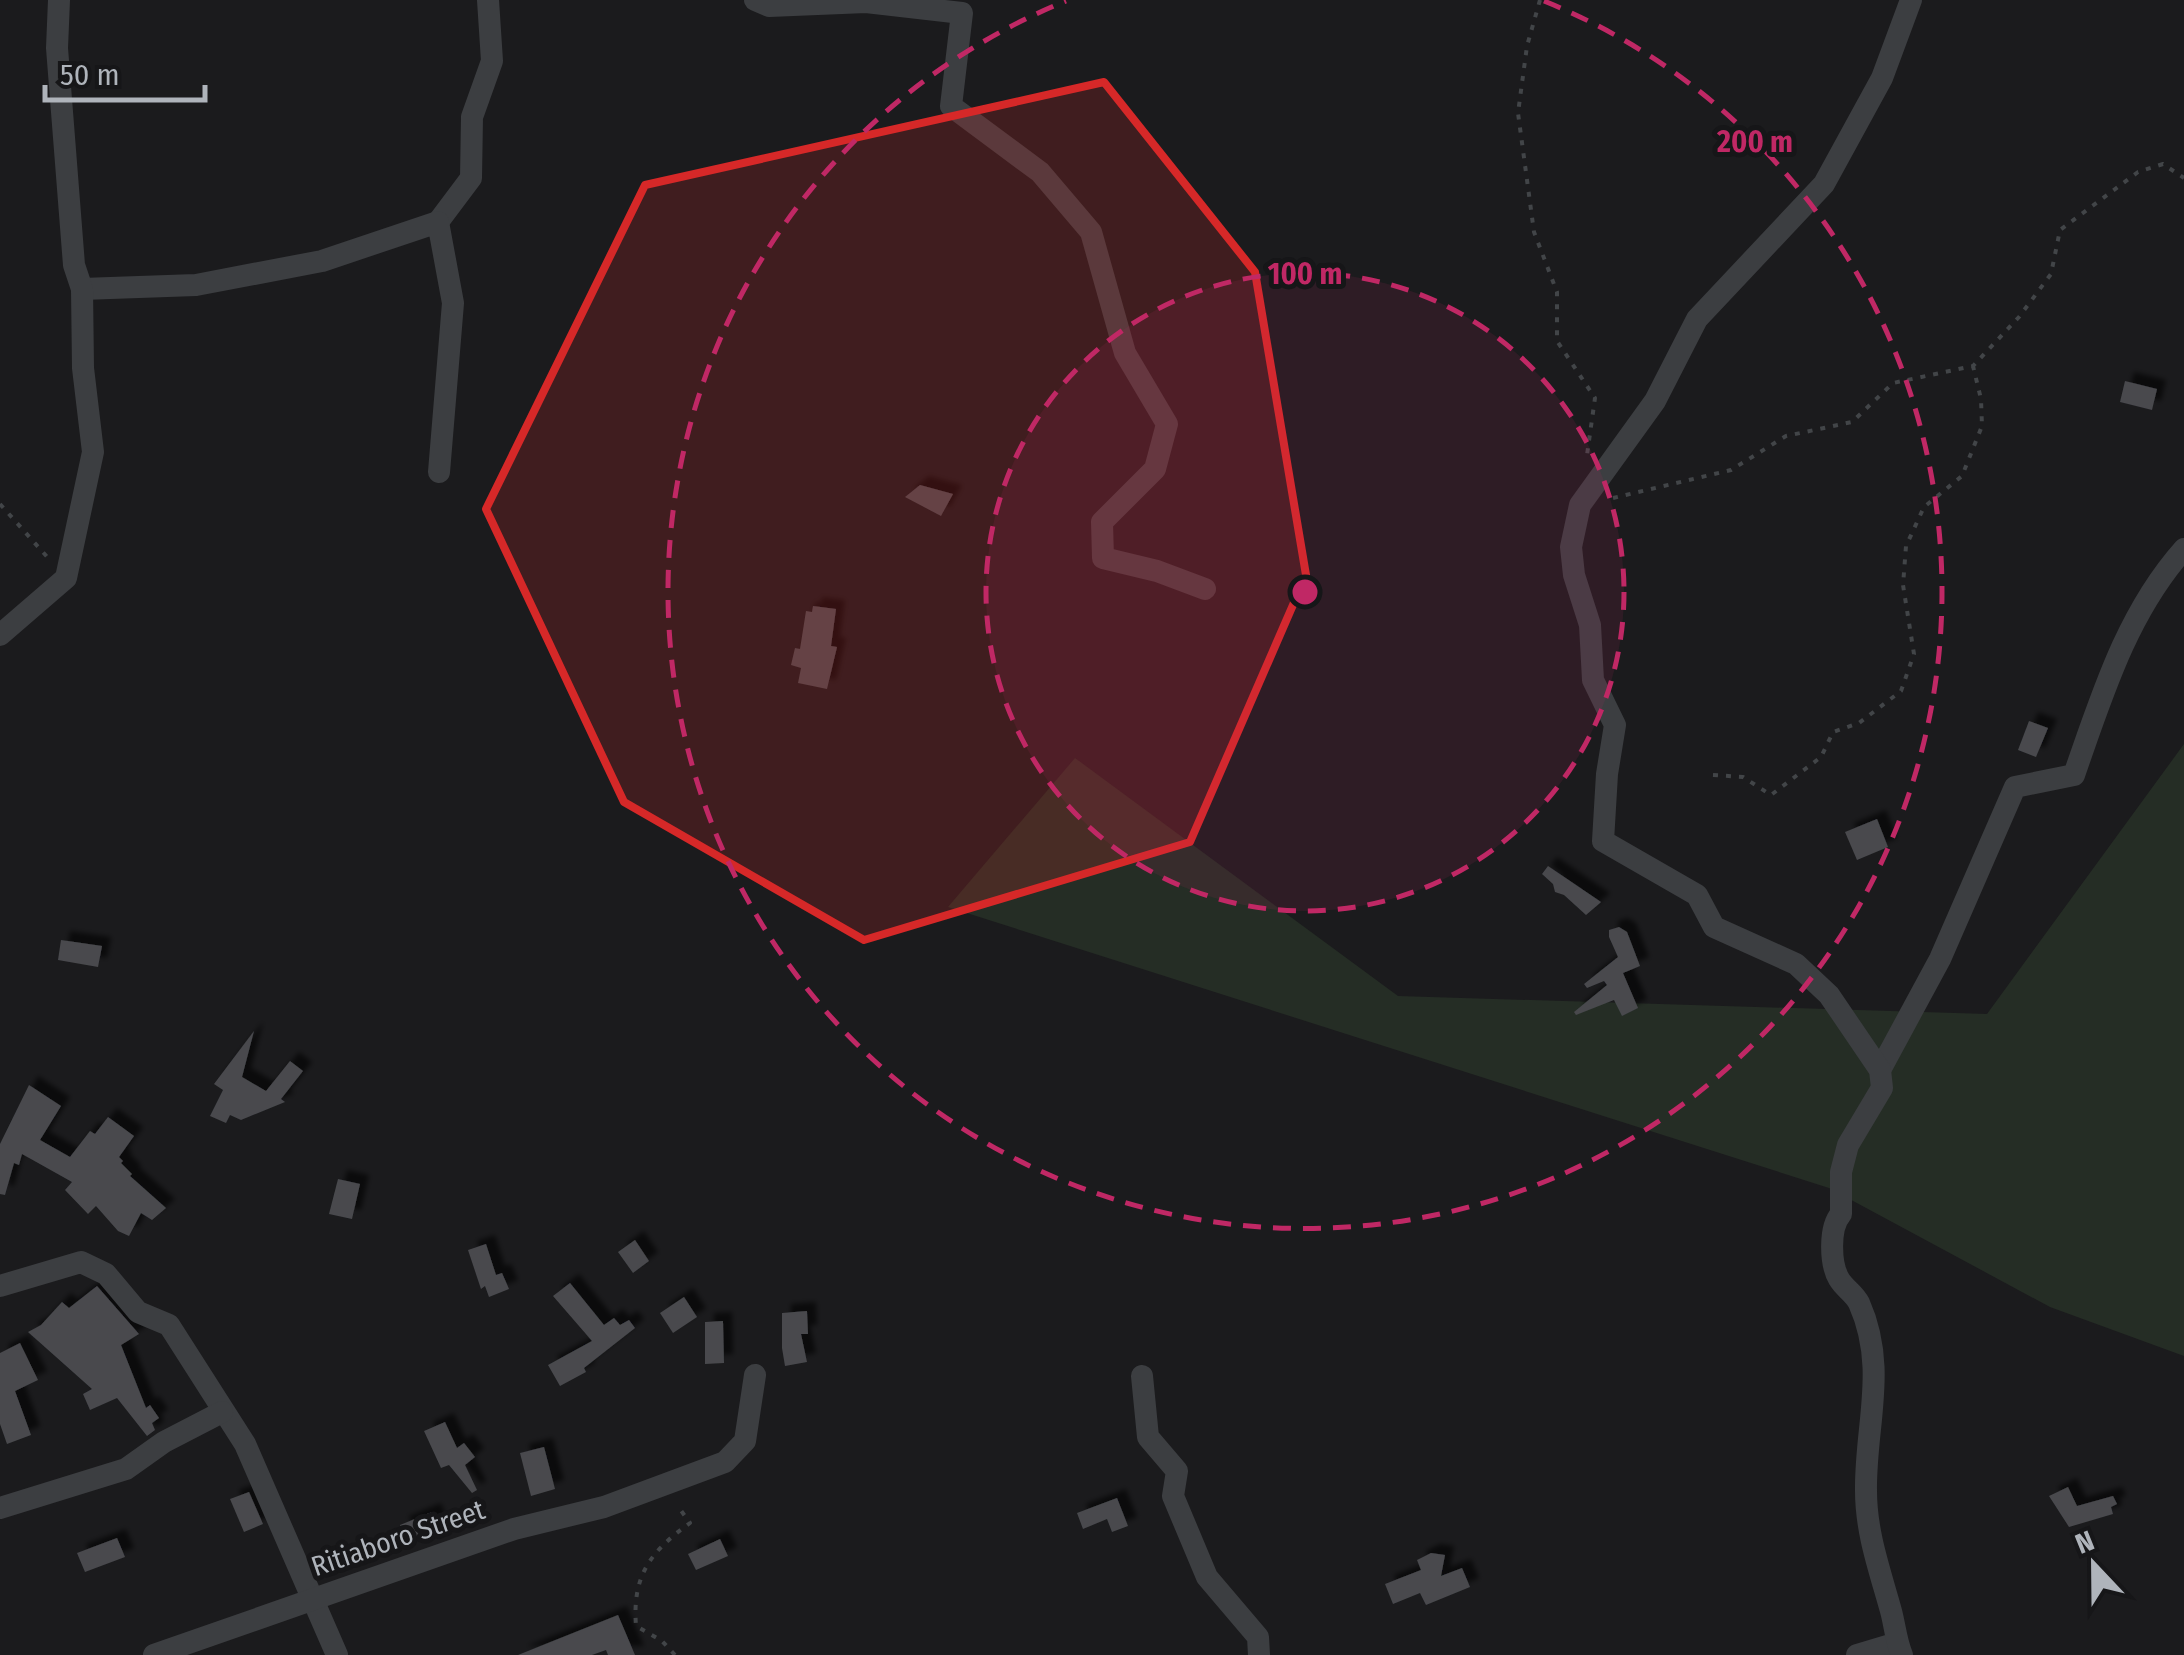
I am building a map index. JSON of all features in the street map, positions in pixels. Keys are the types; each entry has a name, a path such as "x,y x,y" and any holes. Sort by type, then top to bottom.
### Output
{"street":[{"path":"0,634 66,578 93,452 84,368 82,289 74,266 57,48 58,0"},
{"path":"82,289 196,285 304,265 438,222 470,178 472,117 492,61 488,0"},
{"path":"754,0 768,6 866,2 962,13 951,106 1040,172 1091,232 1125,353 1167,424 1156,468 1102,522 1103,558 1157,570 1204,589"},
{"path":"1857,1655 1900,1649 1870,1539 1866,1489 1876,1380 1868,1330 1857,1299 1838,1278 1833,1249 1848,1144 1882,1088 1880,1070 1829,995 1796,964 1714,927 1697,895 1602,841 1615,725 1593,680 1590,626 1574,575 1571,547 1580,505 1655,400 1697,318 1824,184 1882,78 1911,0"},
{"path":"438,222 453,303 440,472"},
{"path":"1880,1070 1940,959 2016,788 2074,775 2115,657 2165,571 2184,549"},
{"path":"0,1286 81,1262 106,1274 138,1312 169,1325 245,1444 337,1655"},
{"name":"Ritiaboro Street","path":"154,1655 514,1529 604,1507 725,1462 744,1441 755,1376"},
{"path":"1142,1376 1148,1437 1178,1471 1174,1496 1207,1577 1258,1636 1259,1655"},
{"path":"0,1508 126,1469 164,1442 222,1412"}],"path":[{"path":"1540,0 1527,46 1518,112 1534,232 1557,292 1557,340 1595,398 1585,470"},
{"path":"1580,505 1730,470 1786,436 1852,422 1893,384 1973,366 2019,317 2051,274 2060,230 2138,172 2162,164 2184,178"},
{"path":"1713,775 1743,777 1771,796 1821,757 1833,732 1859,722 1901,691 1914,654 1903,584 1906,546 1924,507 1962,476 1982,426 1981,399 1973,366"},
{"path":"0,504 66,578"},
{"path":"664,1486 690,1522 655,1550 638,1583 635,1610 636,1626 662,1641 674,1655"}],"highlighted area":[{"path":"1104,82 1255,272 1306,575 1190,842 864,940 624,802 486,509 645,185"}],"shaded area":[{"path":"2184,744 2184,1356 2050,1307 1829,1188 948,907 1075,758 1398,996 1987,1014"}],"building":[{"path":"2125,381 2157,389 2152,410 2120,402"},
{"path":"920,485 953,494 941,516 905,497"},
{"path":"813,606 836,609 831,646 837,647 827,689 798,683 801,668 791,665 795,648 800,649 806,611 812,612"},
{"path":"2029,721 2048,728 2036,757 2018,750"},
{"path":"1877,819 1888,847 1857,860 1845,832"},
{"path":"1548,866 1601,902 1586,915 1555,892 1553,884 1542,874"},
{"path":"1619,927 1627,932 1640,966 1623,973 1638,1008 1622,1016 1614,1000 1576,1015 1574,1012 1607,985 1604,981 1587,988 1584,984 1618,957 1609,930"},
{"path":"61,940 102,946 98,967 58,960"},
{"path":"254,1031 242,1077 266,1091 290,1061 303,1071 281,1099 285,1102 241,1120 230,1115 226,1123 210,1116 223,1090 214,1084"},
{"path":"29,1085 61,1106 40,1140 70,1157 90,1131 95,1134 108,1117 134,1136 119,1157 121,1163 166,1208 152,1220 141,1213 129,1236 118,1231 96,1206 88,1214 65,1190 72,1182 22,1154 19,1165 14,1163 5,1195 0,1194 0,1144"},
{"path":"338,1179 360,1184 352,1219 329,1214"},
{"path":"635,1240 649,1261 633,1273 618,1252"},
{"path":"486,1244 496,1275 502,1273 509,1289 489,1297 485,1286 481,1289 468,1250"},
{"path":"570,1283 604,1325 614,1318 620,1325 629,1320 635,1328 584,1368 586,1372 560,1386 548,1365 592,1341 553,1296"},
{"path":"97,1286 139,1334 121,1345 146,1408 150,1405 159,1418 152,1423 155,1430 147,1436 117,1398 90,1410 83,1394 92,1389 28,1332 41,1325 62,1302 69,1308"},
{"path":"684,1297 697,1317 673,1333 660,1313"},
{"path":"807,1311 808,1334 801,1334 807,1362 785,1366 782,1313"},
{"path":"723,1321 724,1363 705,1364 705,1322"},
{"path":"20,1343 38,1380 15,1391 31,1435 7,1444 0,1424 0,1353"},
{"path":"445,1422 457,1448 464,1443 475,1457 465,1465 477,1490 472,1493 449,1465 441,1468 424,1431"},
{"path":"544,1447 555,1489 531,1496 520,1453"},
{"path":"2068,1487 2077,1506 2113,1496 2117,1504 2111,1507 2113,1514 2069,1527 2049,1496"},
{"path":"249,1492 263,1524 244,1532 230,1499"},
{"path":"1117,1498 1128,1526 1112,1532 1107,1519 1083,1529 1077,1513"},
{"path":"432,1512 439,1530 407,1543 400,1525"},
{"path":"117,1538 125,1557 85,1572 77,1553"},
{"path":"720,1539 728,1556 696,1570 688,1554"},
{"path":"1431,1553 1445,1555 1441,1576 1462,1568 1470,1587 1426,1605 1420,1593 1393,1604 1385,1584 1421,1570 1417,1560"},
{"path":"618,1615 635,1655 608,1655 606,1650 592,1655 518,1655"}]}
